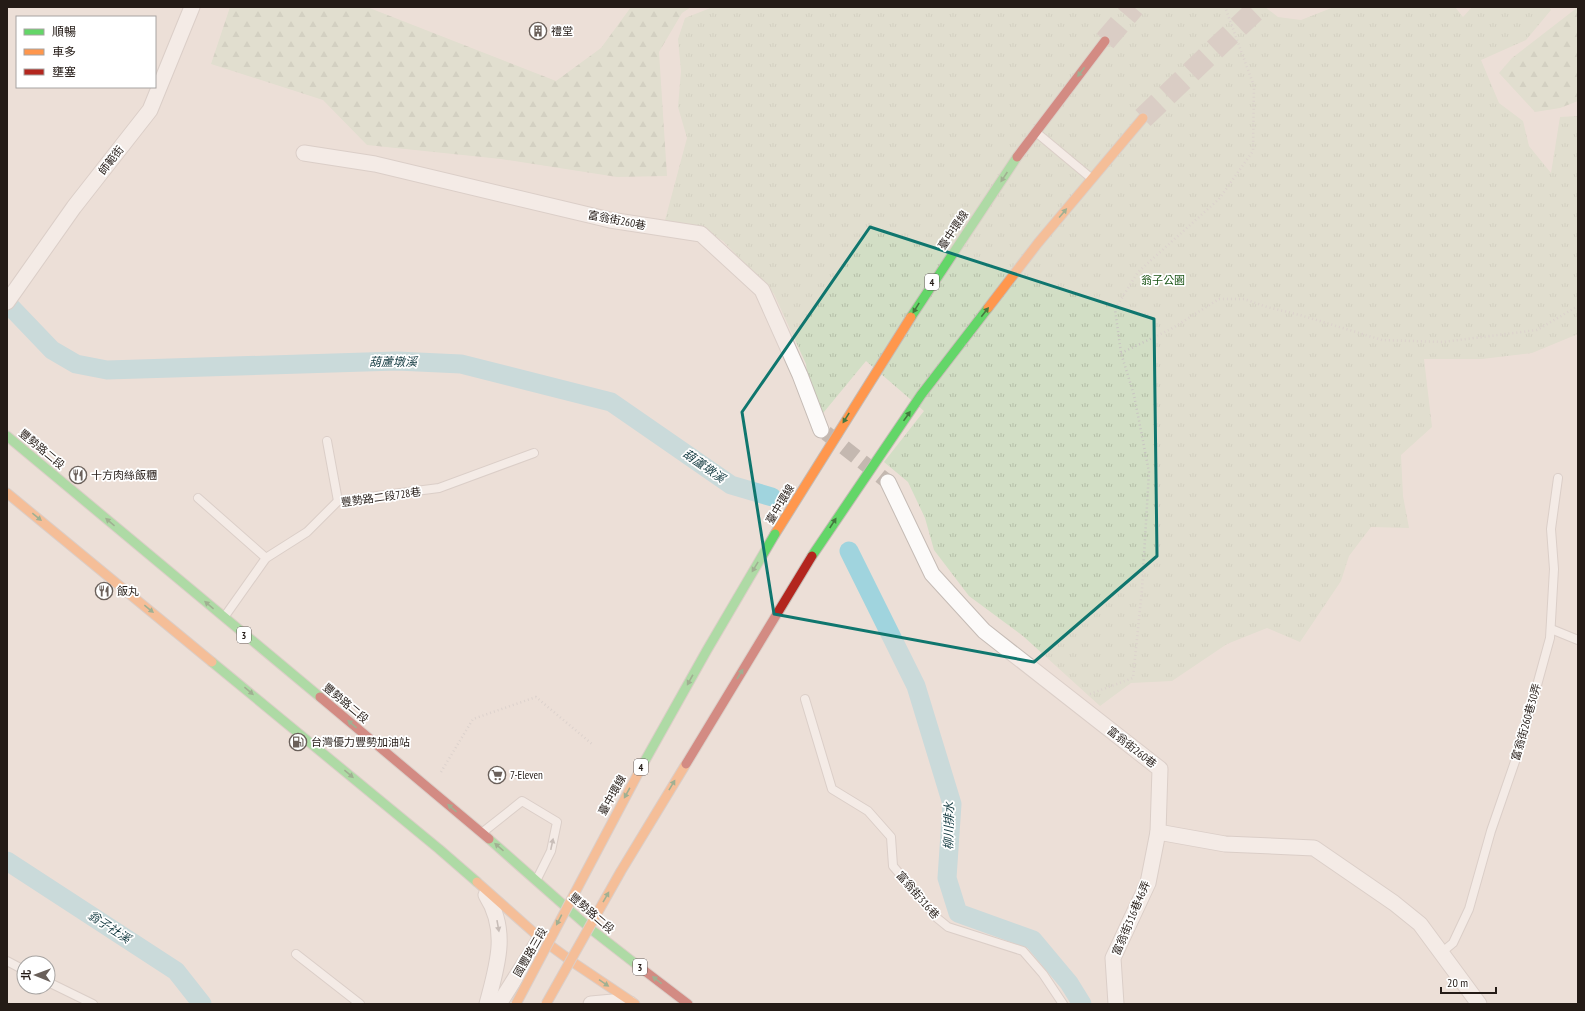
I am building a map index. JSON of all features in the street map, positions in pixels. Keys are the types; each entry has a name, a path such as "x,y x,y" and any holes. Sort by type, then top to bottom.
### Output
{"main road":[{"name":"臺中環線","path":"516,1004 590,860 659,734 727,614 846,417 925,293 1008,170 1105,41"},
{"path":"546,1004 625,864 812,556 921,395 1038,243 1143,118"},
{"name":"豐勢路二段","path":"7,436 482,832 592,930 688,1004"},
{"path":"7,493 439,849 540,938 635,1004"}],"street":[{"name":"師範街","path":"7,302 74,207 150,110 192,7"},
{"name":"富翁街260巷","path":"304,153 375,164 610,220 701,234 762,290 800,375 821,430"},
{"name":"富翁街260巷","path":"888,482 932,574 984,631 1160,769 1158,832"},
{"path":"1158,832 1225,844 1314,848 1394,903 1420,924 1479,1004"},
{"name":"富翁街316巷46弄","path":"1116,1004 1113,958 1148,883 1158,832"},
{"name":"國豐路三段","path":"474,880 482,888 493,908 500,939 498,958 487,1004"},
{"name":"國豐路三段","path":"499,1004 540,938 557,899"},
{"path":"551,1004 592,930"},
{"path":"592,1004 613,1002 630,1004"}],"lane":[{"path":"1037,132 1092,178"},
{"path":"327,441 338,501"},
{"name":"豐勢路二段728巷","path":"224,618 266,558 307,532 338,501 439,488 534,453"},
{"name":"富翁街260巷30弄","path":"1441,953 1453,943 1469,909 1491,831 1520,747 1550,638 1554,569 1551,529 1558,478"},
{"path":"198,498 266,558"},
{"path":"1550,630 1578,640"},
{"name":"富翁街316巷","path":"806,699 832,789 868,811 891,837 893,866 937,918 948,927 1022,951 1043,974 1063,1004"},
{"path":"482,832 522,801 557,822 551,851 536,880"},
{"path":"296,954 360,1004"},
{"path":"7,961 16,966"},
{"path":"56,986 93,1004"}],"path":[{"path":"1072,700 1134,678 1142,589 1149,472 1134,396 1121,353 1115,309 1138,272 1219,199 1253,151 1254,86 1225,7"},
{"path":"1121,353 1171,330 1219,298 1244,299 1382,340 1443,342 1538,330 1578,306"},
{"path":"430,790 473,719 536,697 592,744"}],"highlighted area":[{"path":"870,227 1154,319 1157,556 1034,662 774,614 742,412"}],"green space":[{"path":"230,7 367,7 556,81 601,48 631,7 691,7 682,13 659,52 667,176 617,177 501,159 367,145 323,100 211,64"},
{"name":"翁子公園","path":"713,7 1265,7 1278,17 1301,20 1334,7 1455,7 1463,17 1472,7 1549,7 1551,10 1526,40 1481,60 1499,103 1523,121 1529,146 1551,173 1560,117 1578,116 1578,334 1532,353 1482,359 1424,359 1432,427 1401,455 1403,496 1409,528 1371,527 1349,556 1341,581 1300,642 1267,628 1227,644 1172,681 1131,683 1100,706 1023,636 969,596 934,550 925,518 908,482 884,462 924,411 866,361 819,418 810,400 806,364 774,294 723,241 697,226 664,224 687,138 678,107 681,71 678,39 685,18"},
{"path":"1578,7 1578,101 1560,108 1535,112 1499,73 1512,58"}],"waterway":[{"name":"葫蘆墩溪","path":"7,303 52,350 76,364 107,370 397,361 461,364 611,402 731,485 772,497"},
{"name":"柳川排水","path":"849,551 916,686 952,804 947,878 958,913 1033,940 1069,983 1082,1004"},
{"name":"翁子社溪","path":"7,861 176,971 202,1004"}],"tunnel":[{"path":"1105,41 1134,7"},
{"path":"1143,118 1259,7"},
{"path":"826,433 888,482"}],"traffic: fast":[{"path":"911,317 1017,157"},
{"path":"812,556 921,395 988,308"},
{"path":"7,436 320,697"},
{"path":"642,766 707,650 775,534"},
{"path":"212,662 477,882"},
{"path":"489,839 592,930 637,965"}],"traffic: slow":[{"path":"988,308 1038,243 1143,118"},
{"path":"775,534 911,317"},
{"path":"7,493 212,662"},
{"path":"546,1004 621,871 686,764"},
{"path":"516,1004 642,766"},
{"path":"477,882 540,938 635,1004"}],"traffic: jam":[{"path":"1017,157 1105,41"},
{"path":"686,764 812,556"},
{"path":"320,697 489,839"},
{"path":"637,965 688,1004"}],"place":[{"name":"禮堂","path":"538,31"},
{"name":"十方肉絲飯糰","path":"78,475"},
{"name":"飯丸","path":"104,591"},
{"name":"台灣優力豐勢加油站","path":"298,742"},
{"name":"7-Eleven","path":"497,775"}]}
